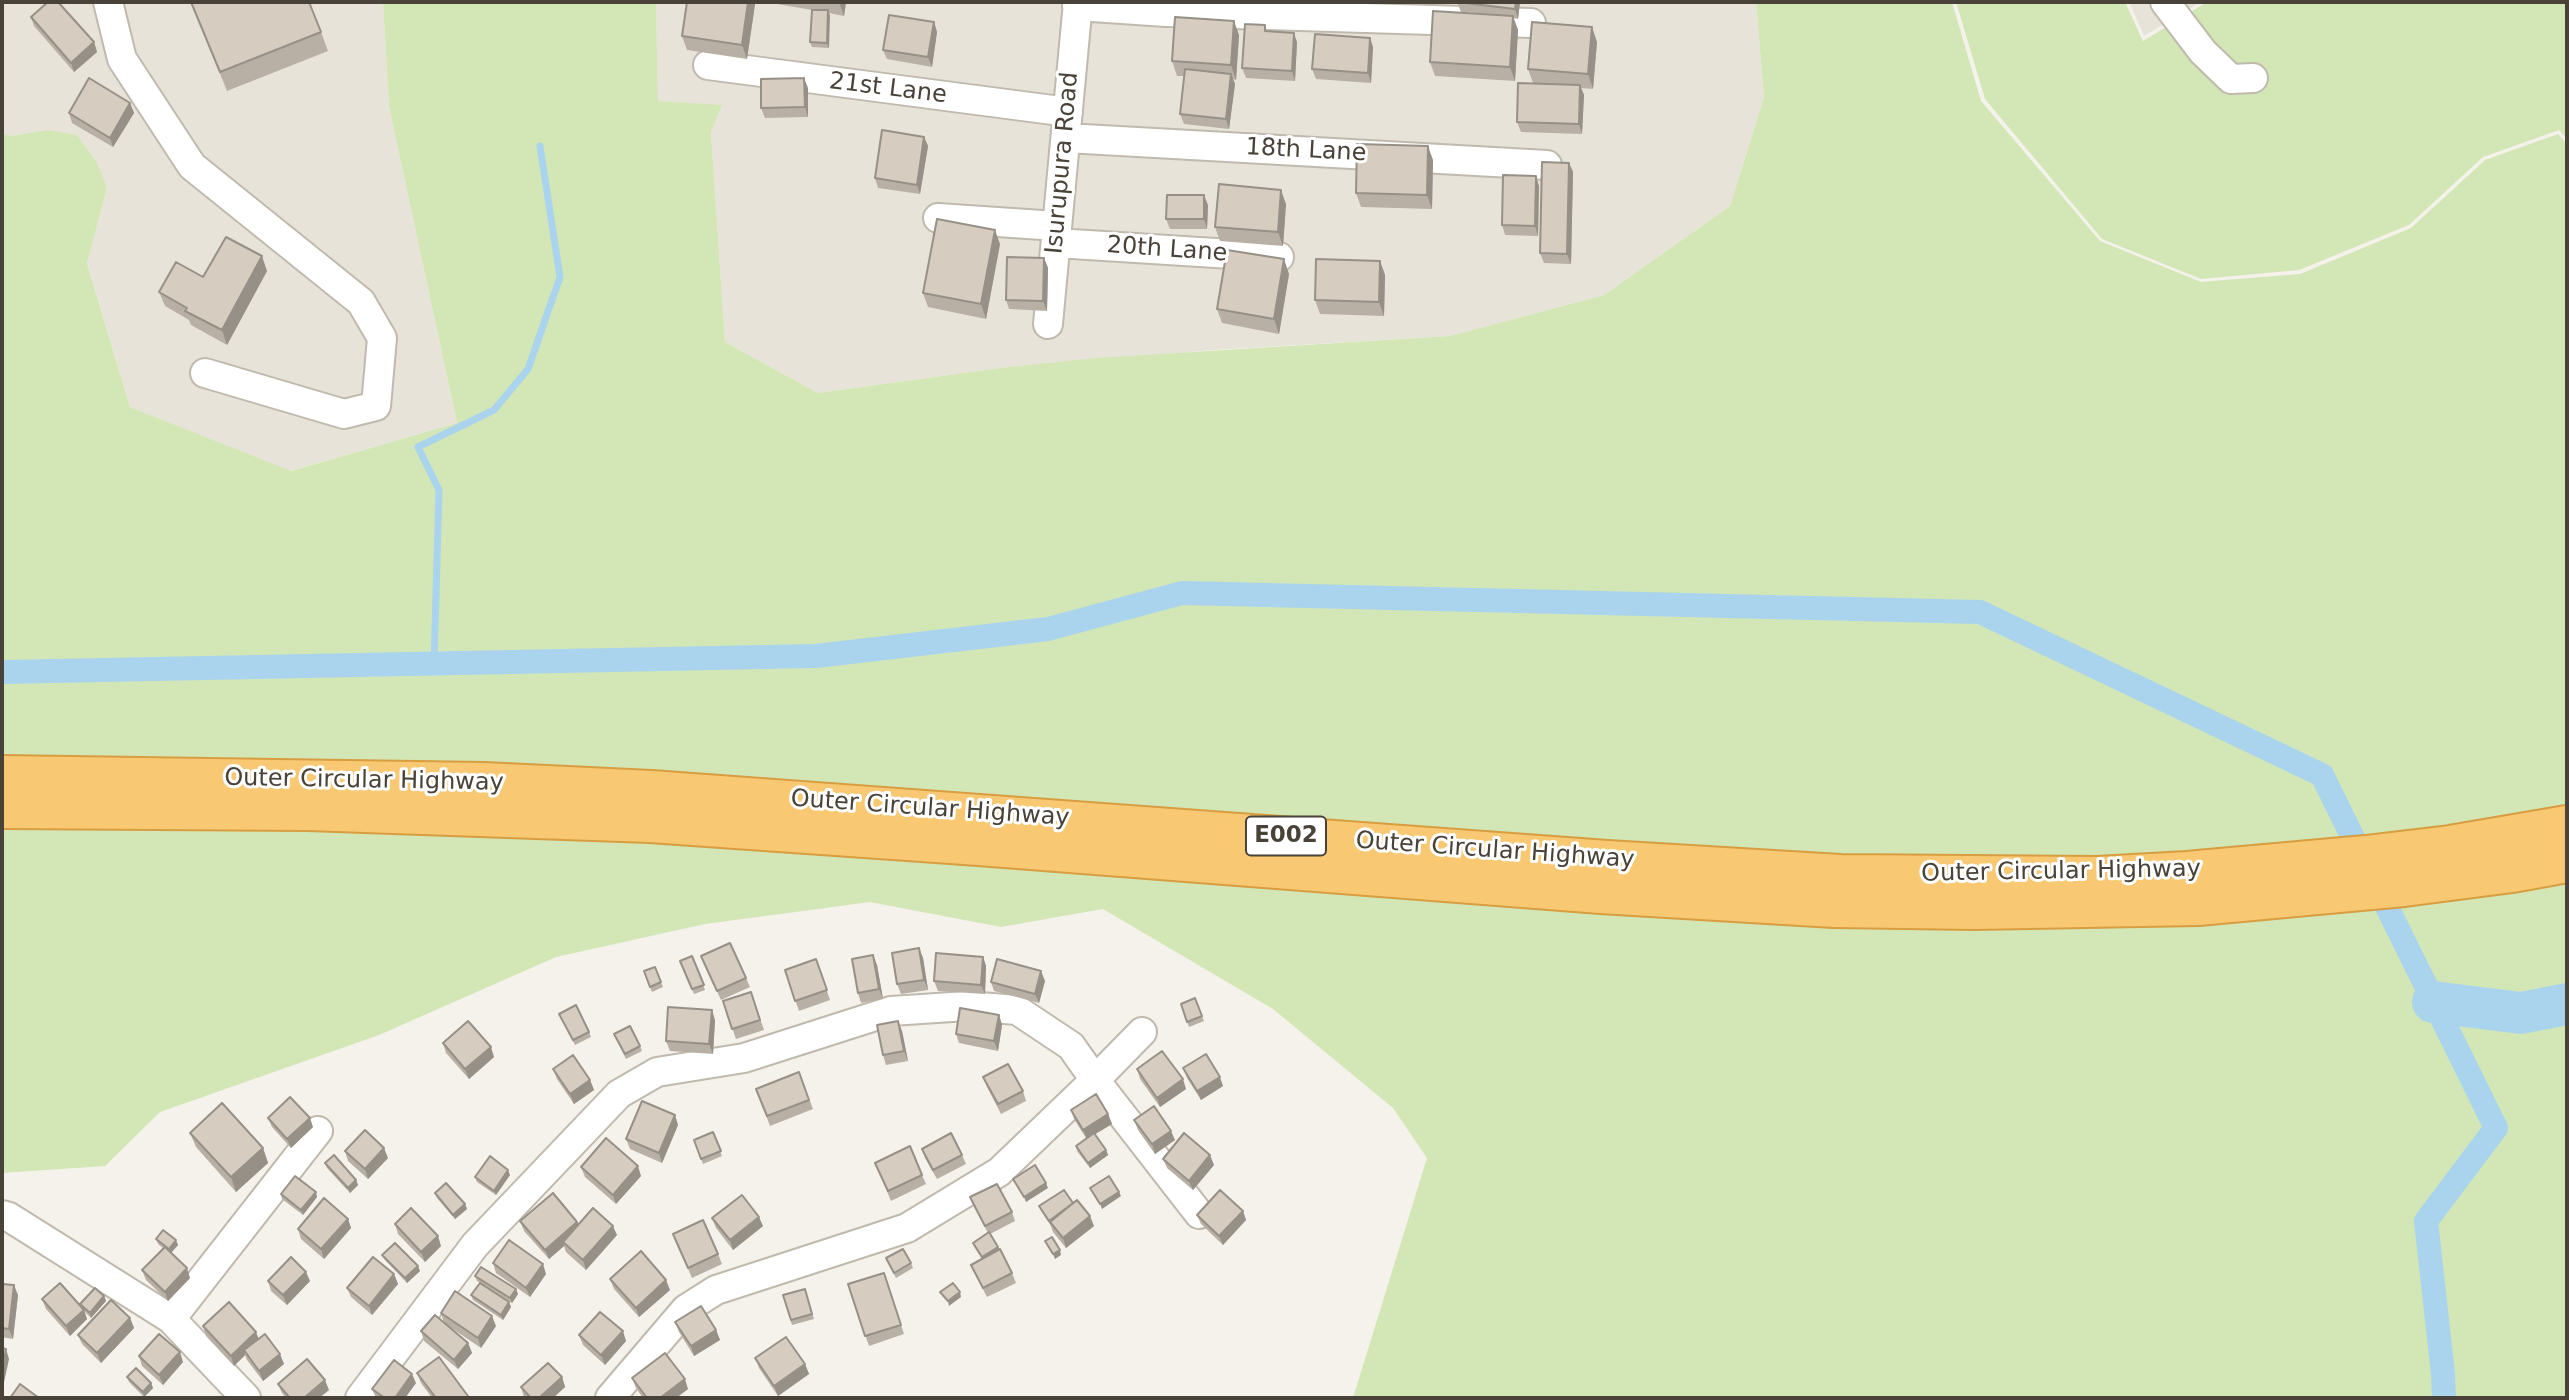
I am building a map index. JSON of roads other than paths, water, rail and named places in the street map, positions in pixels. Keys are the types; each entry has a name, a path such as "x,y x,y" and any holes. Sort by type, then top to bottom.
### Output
{"highway":[{"name":"Outer Circular Highway","path":"2,775 484,782 650,790 966,811 1606,860 1840,874 2097,876 2236,868 2450,845 2567,824"},
{"name":"Outer Circular Highway","path":"2,809 308,811 650,824 965,845 1601,894 1834,908 1974,910 2198,906 2417,885 2567,863"}],"street":[{"path":"108,2 122,59 192,166 362,302 382,338 376,406 344,414 205,373"},
{"path":"2165,2 2203,52 2231,79 2253,78"},
{"path":"1078,4 1166,12 1531,23"},
{"name":"Isurupura Road","path":"1048,324 1078,4"},
{"name":"21st Lane","path":"708,65 1067,125"},
{"name":"18th Lane","path":"1067,125 1547,164"},
{"name":"20th Lane","path":"938,218 1056,235 1279,257"},
{"path":"359,1398 475,1245 620,1094 657,1072 744,1058 891,1011 967,1006 1017,1010 1071,1046 1199,1214"},
{"path":"610,1398 686,1309 716,1290 907,1228 999,1172 1142,1032"},
{"path":"170,1319 318,1131"},
{"path":"2,1215 170,1319 246,1398"}],"waterway":[{"path":"434,664 439,490 418,447 494,410 528,369 560,277 540,146"},
{"path":"2,672 816,656 1048,629 1182,593 1980,612 2322,775 2496,1128 2426,1221 2444,1398"},
{"path":"2433,1002 2521,1013 2567,1004"}]}
